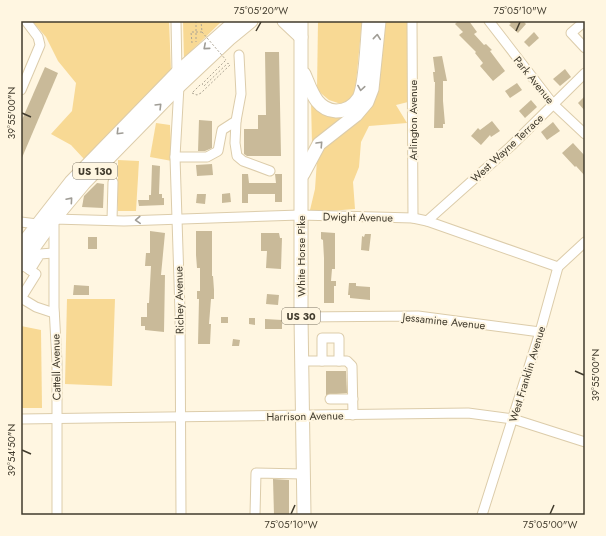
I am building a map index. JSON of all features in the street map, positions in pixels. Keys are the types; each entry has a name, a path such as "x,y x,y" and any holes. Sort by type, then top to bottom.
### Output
{"highway":[{"name":"US 130","path":"24,266 54,219 84,183 178,80 236,21"},
{"name":"US 130","path":"21,246 71,182 166,85 178,80 251,21"},
{"path":"284,21 301,37"},
{"name":"White Horse Pike","path":"301,21 302,68 300,216 304,515"},
{"path":"302,68 314,97 319,104 333,111 344,110 351,107 361,92 369,21"},
{"path":"301,177 319,144 356,115 368,102 372,88 379,21"}],"street":[{"path":"21,90 40,45 38,37 26,21"},
{"name":"Richey Avenue","path":"176,21 178,80 175,157 180,312 179,418 181,515"},
{"name":"Arlington Avenue","path":"412,21 413,218"},
{"name":"Park Avenue","path":"489,21 553,104 585,134"},
{"path":"585,21 571,33 585,48"},
{"path":"239,55 241,94 240,109 236,121 236,156 250,164 270,171"},
{"name":"West Wayne Terrace","path":"427,221 511,146 585,74"},
{"path":"175,157 207,157 218,151 222,130 236,121"},
{"path":"112,220 113,182"},
{"name":"Dwight Avenue","path":"54,219 112,220 300,216 413,218 427,221 558,267"},
{"name":"Cattell Avenue","path":"54,219 54,312 57,362 57,515"},
{"path":"21,222 37,224"},
{"path":"558,267 585,242"},
{"path":"54,253 40,254 24,266 36,274 21,298 36,307 54,312"},
{"name":"West Franklin Avenue","path":"482,515 540,332 558,267"},
{"name":"Jessamine Avenue","path":"301,317 418,316 540,332"},
{"path":"322,361 322,338 339,338 339,361"},
{"path":"302,361 348,361 352,366 353,415"},
{"path":"330,399 353,399"},
{"name":"Harrison Avenue","path":"21,419 468,413 513,419 585,442"},
{"path":"255,515 256,473 304,474"}],"path":[{"path":"196,21 196,42"},
{"path":"201,21 202,32 226,60 192,92 197,95 201,93 230,65 228,63 204,86 202,84"},
{"path":"192,43 191,32 202,32"}],"shaded area":[{"path":"32,21 169,21 171,71 84,159 71,145 51,134 72,111 76,83 58,61 46,37"},
{"path":"183,21 222,21 184,58"},
{"path":"318,21 362,21 355,93 344,105 329,100 317,90"},
{"path":"383,21 407,21 408,102 396,105 407,123 369,126 361,142 359,167 353,182 355,209 329,211 310,210 315,189 317,160 325,144 349,124"},
{"path":"311,101 348,116 312,144"},
{"path":"156,123 170,125 172,161 150,157"},
{"path":"118,160 139,161 136,211 118,211"},
{"path":"67,299 115,299 112,386 65,384"},
{"path":"21,326 41,330 42,408 21,408"}],"building":[{"path":"458,21 469,21 477,32 474,34 484,45 486,44 492,50 490,51 505,71 493,81 480,66 483,63 475,53 476,52 459,35 463,32 455,24"},
{"path":"508,21 523,21 526,24 518,33 509,25 511,24"},
{"path":"534,32 539,38 529,47 524,42"},
{"path":"265,52 279,52 281,156 247,156 244,154 244,129 258,129 258,115 266,115"},
{"path":"442,56 447,81 443,81 445,124 443,124 443,128 434,128 435,82 433,72 435,72 433,57"},
{"path":"45,67 58,73 21,160 21,122"},
{"path":"565,69 571,77 560,86 553,79"},
{"path":"517,83 522,90 510,98 505,91"},
{"path":"585,96 585,111 578,103"},
{"path":"531,100 537,107 525,118 519,111"},
{"path":"199,120 212,121 212,148 205,151 198,151"},
{"path":"492,121 500,131 491,137 490,135 481,145 471,136 478,128 480,130"},
{"path":"553,122 560,131 547,140 541,132"},
{"path":"573,143 585,156 585,176 562,153"},
{"path":"212,164 213,175 197,176 196,165"},
{"path":"152,165 160,166 159,194 162,194 162,198 164,198 164,205 139,206 138,200 149,200 149,195 151,195"},
{"path":"242,174 248,174 249,183 276,183 275,174 282,174 282,202 275,202 275,194 248,194 248,203 242,203"},
{"path":"97,183 104,184 103,208 82,207 84,196"},
{"path":"230,193 231,202 222,203 222,194"},
{"path":"197,194 206,194 205,204 196,203"},
{"path":"150,231 165,233 161,275 165,275 164,332 145,330 145,326 141,326 141,317 147,317 147,303 149,303 151,266 145,266 146,253 150,253"},
{"path":"196,231 212,231 212,276 214,299 211,299 209,324 211,324 210,344 198,344 199,299 197,299 197,291 200,291 200,268 197,268"},
{"path":"321,232 335,233 335,269 332,269 331,281 336,281 336,286 334,286 334,303 324,303 324,258"},
{"path":"261,233 279,233 280,238 282,238 281,269 266,268 267,251 261,251"},
{"path":"365,234 371,234 369,251 361,250 362,236 364,237"},
{"path":"88,237 97,237 97,249 88,249"},
{"path":"349,283 356,283 356,286 370,287 370,300 350,298 350,295 348,295"},
{"path":"74,285 89,286 89,295 73,295"},
{"path":"267,294 279,295 278,305 266,304"},
{"path":"221,317 228,317 228,323 221,323"},
{"path":"249,318 255,318 255,325 249,324"},
{"path":"265,319 282,320 282,329 265,329"},
{"path":"233,339 240,340 239,346 232,346"},
{"path":"326,371 346,371 347,393 326,395"},
{"path":"273,479 289,480 289,515 274,515"}]}
